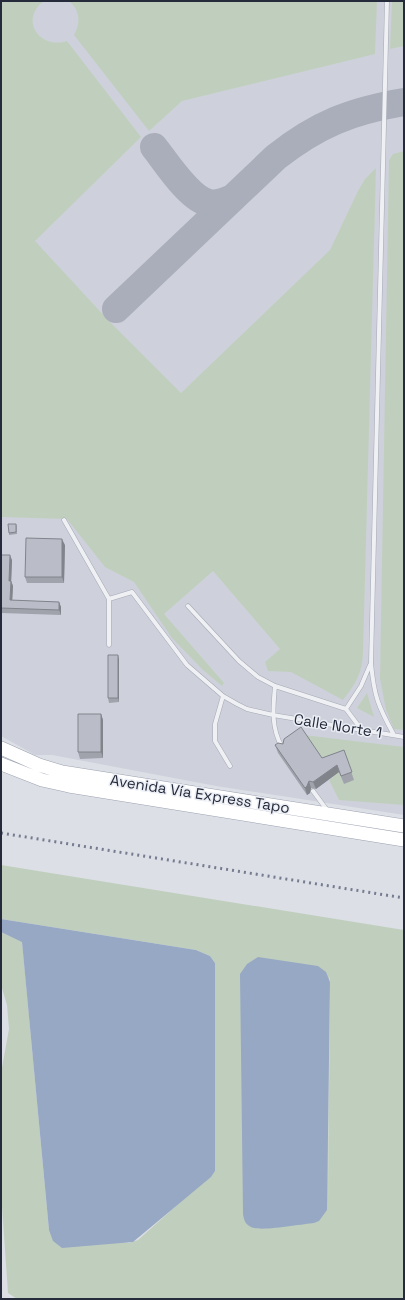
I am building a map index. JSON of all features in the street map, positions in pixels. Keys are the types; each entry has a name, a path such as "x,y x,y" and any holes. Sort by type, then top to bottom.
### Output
{"main road":[{"name":"Avenida Vía Express Tapo","path":"1,748 38,765 62,772 331,816 404,826"},
{"name":"Avenida Vía Express Tapo","path":"1,764 42,780 68,786 339,827 404,840"}],"lane":[{"path":"387,1 371,663 374,691 379,710 394,735"},
{"path":"64,520 109,599 109,644"},
{"name":"Calle Norte 1","path":"109,599 132,592 187,665 223,696 247,709 273,715 404,737"},
{"path":"188,606 239,661 258,677 275,686 346,709 362,730"},
{"path":"346,709 362,686 371,663"},
{"path":"275,686 273,715 276,737 284,749"},
{"path":"223,696 215,724 216,740 230,766"},
{"path":"313,791 331,816"}],"shaded area":[{"path":"1,1 404,1 404,815 216,786 52,755 35,755 1,736"}],"green space":[{"path":"1,1 44,1 37,8 33,16 33,24 36,31 41,37 48,41 57,43 67,41 141,137 35,241 109,321 181,393 330,250 358,191 365,179 376,168 363,653 358,678 343,700 291,672 268,671 265,662 280,649 213,571 164,614 224,683 222,686 203,670 172,638 134,582 105,567 67,519 1,517"},
{"path":"69,1 377,1 375,54 182,101 149,131 74,35 78,26 78,17 75,8"},
{"path":"392,1 404,1 404,46 390,49"},
{"path":"404,151 404,730 394,729 386,710 380,678 389,160 393,154"},
{"path":"367,693 374,717 357,708"},
{"path":"304,735 404,747 404,805 339,800 329,780 333,777"},
{"path":"1,865 404,930 404,1299 17,1299 8,1293 1,1192 1,1073 9,1029 7,1005 1,985 1,932 22,941 49,1230 129,1243 138,1240 215,1171 215,963 210,956 196,950 1,919","holes":["329,976 330,982 328,1203"]}],"water":[{"path":"1,919 196,950 210,956 215,963 215,1171 211,1177 133,1242 62,1248 53,1241 49,1230 22,942 1,932"},
{"path":"258,957 318,966 326,972 330,982 327,1210 319,1221 314,1223 263,1229 247,1225 243,1216 240,974 247,964"}],"building":[{"path":"8,524 16,524 16,532 9,533"},
{"path":"26,538 62,539 62,577 25,577"},
{"path":"1,555 10,555 10,600 59,602 59,610 1,608"},
{"path":"108,655 118,655 118,698 108,698"},
{"path":"78,714 101,714 101,752 78,752"},
{"path":"301,727 322,758 344,750 352,772 341,776 337,765 313,782 309,781 305,788 275,745 278,743 283,744 284,739"}],"taxiway":[{"path":"116,309 276,157 291,146 321,127 336,120 368,110 404,102"},
{"path":"154,147 178,179 201,200 209,203 215,203 233,198"}],"railway":[{"path":"1,833 404,898"}]}
